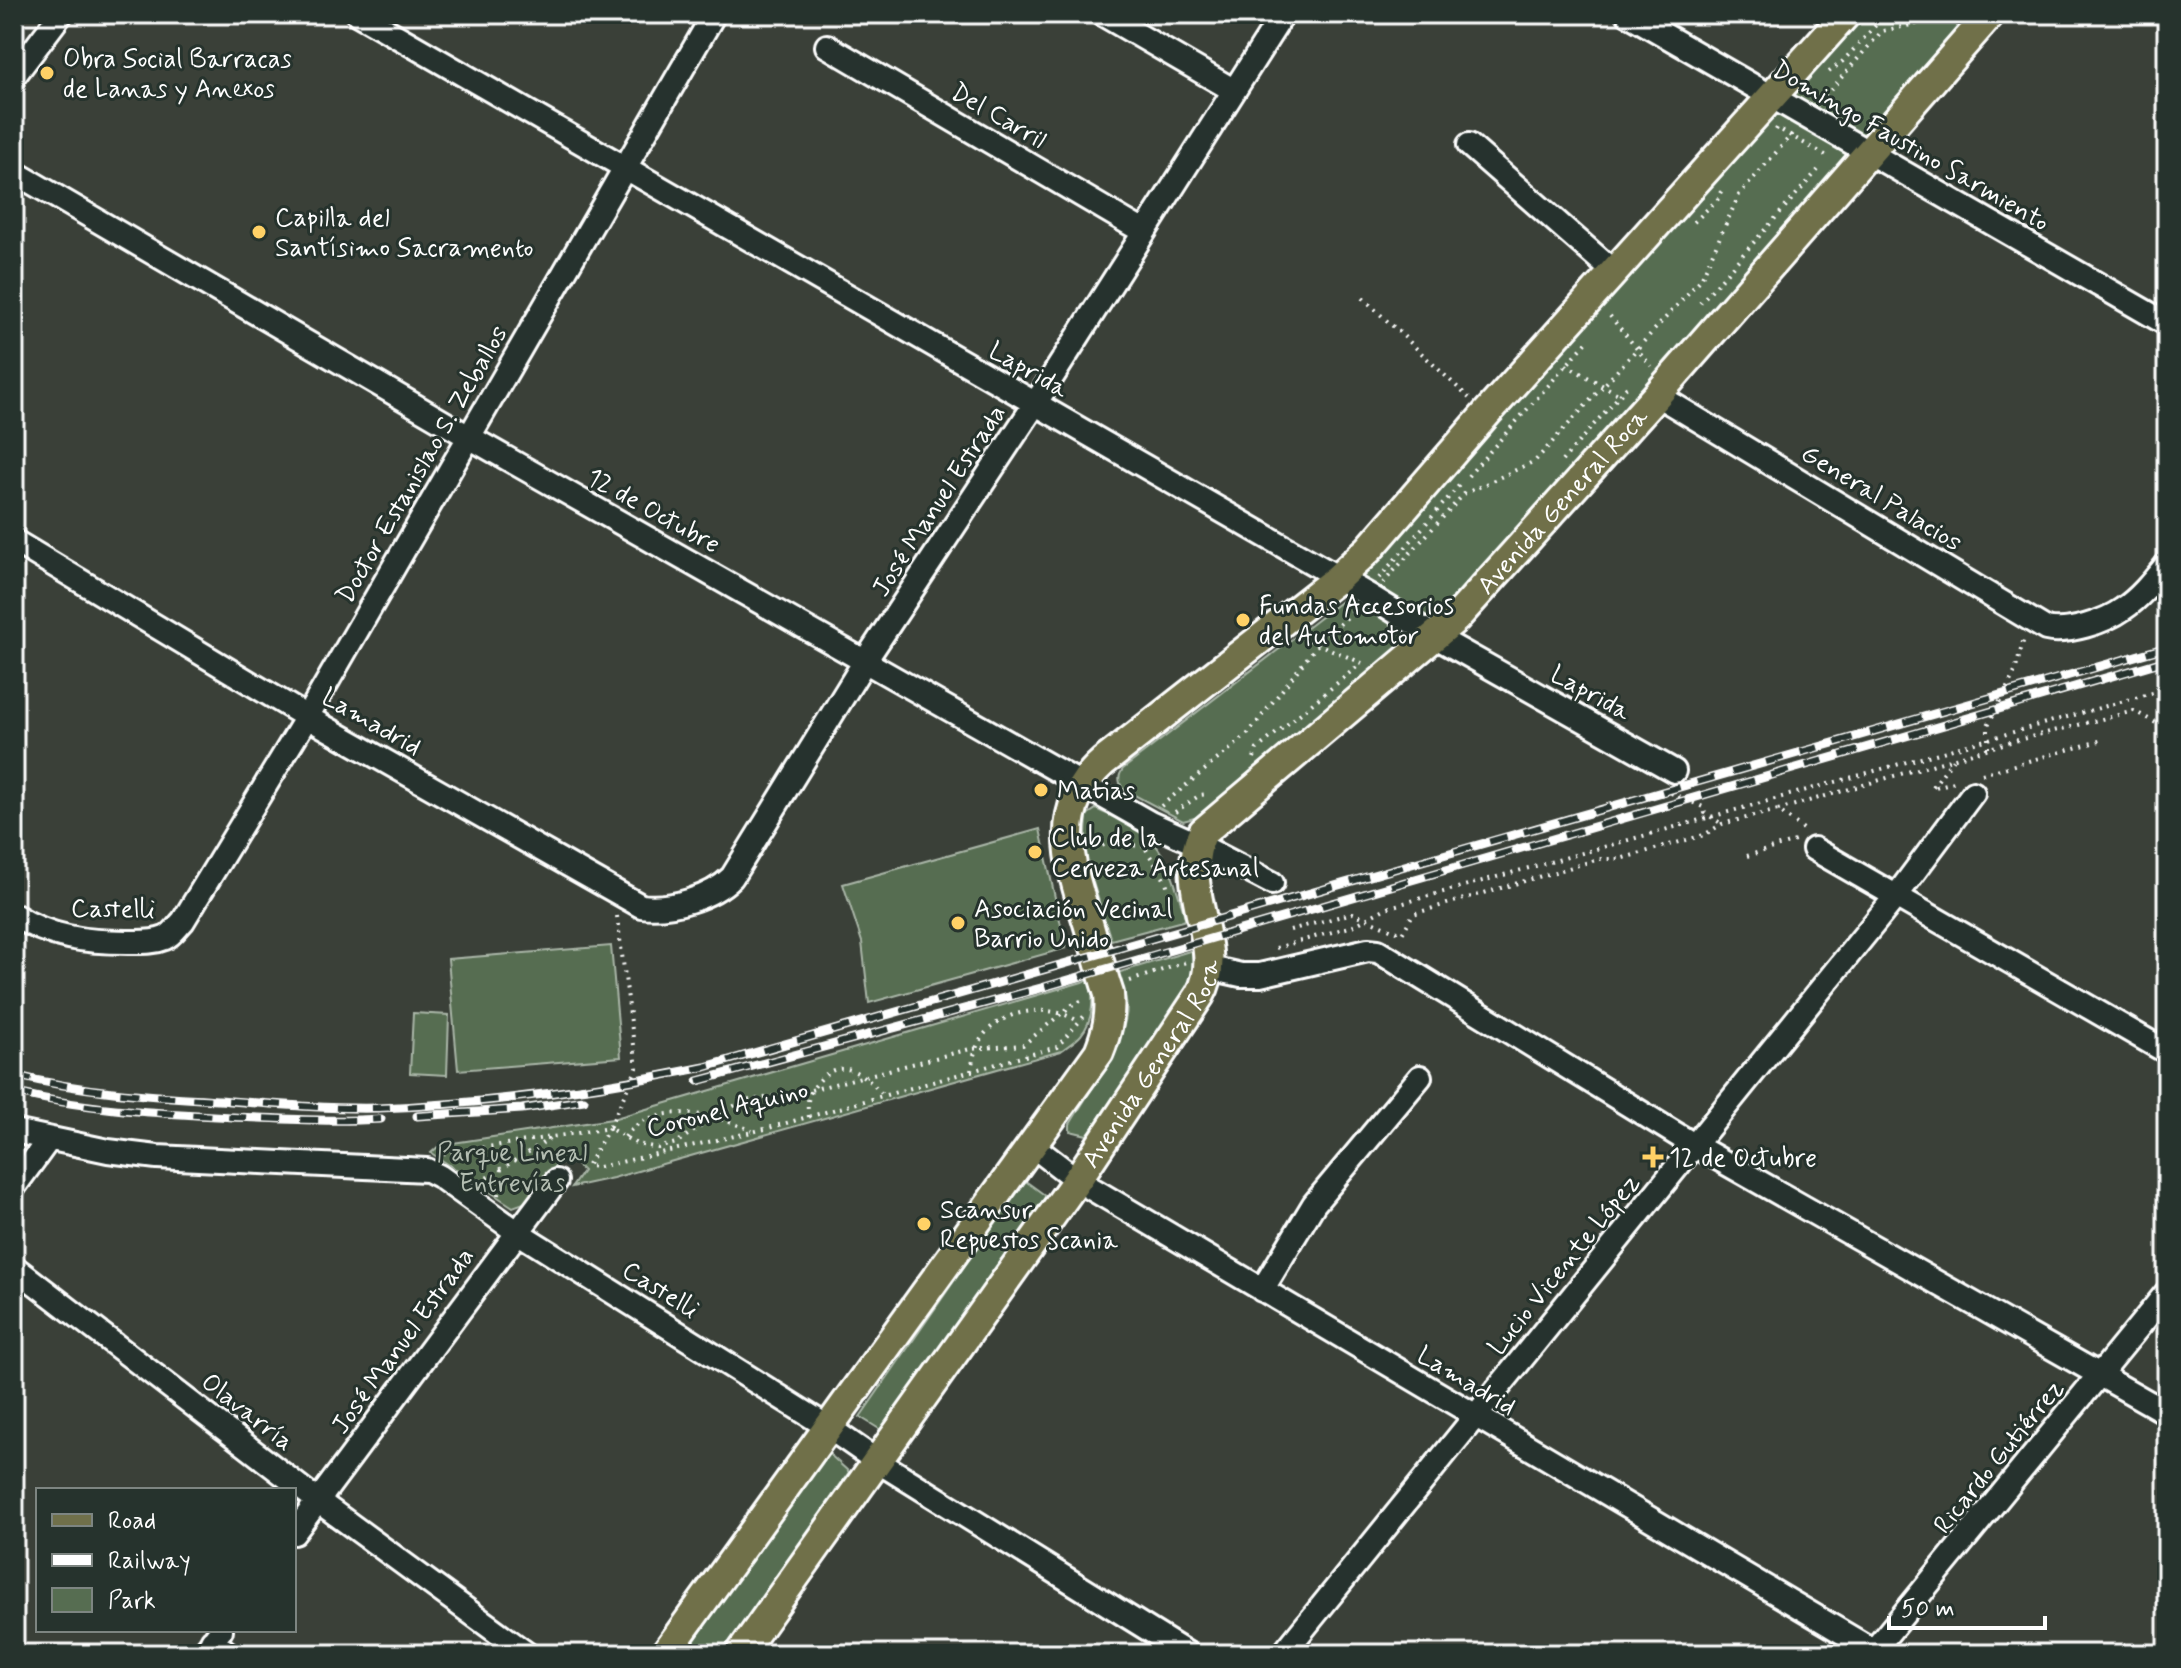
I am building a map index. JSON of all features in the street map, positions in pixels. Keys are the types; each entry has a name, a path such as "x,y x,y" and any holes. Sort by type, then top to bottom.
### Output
{"main road":[{"name":"Avenida General Roca","path":"665,1654 1099,1052 1111,1012 1098,1000 1068,849 1069,824 1082,783 1103,762 1341,592 1369,549 1486,414 1846,14"},
{"name":"Avenida General Roca","path":"740,1654 1077,1180 1200,995 1193,865 1197,844 1211,823 1436,637 1640,392 1866,152 1990,14"}],"street":[{"path":"14,76 61,14"},
{"name":"Laprida","path":"358,14 1035,404 1341,592 1368,602 1436,637 1670,781"},
{"name":"Doctor Estanislao S. Zeballos","path":"169,937 183,921 307,717 714,14"},
{"path":"1102,14 1233,90"},
{"name":"José Manuel Estrada","path":"713,891 732,877 865,661 1035,404 1283,14"},
{"name":"Domingo Faustino Sarmiento","path":"1628,14 1772,96 1812,105 1866,152 2167,324"},
{"name":"Del Carril","path":"827,46 1144,232"},
{"path":"1469,145 1615,273"},
{"name":"12 de Octubre","path":"14,172 469,437 865,661 1082,783 1157,812 1197,844 1272,883"},
{"name":"General Palacios","path":"1640,392 2046,629 2056,631 2082,626 2125,608 2167,564"},
{"name":"Lamadrid","path":"14,541 307,717 641,906 663,907 713,891"},
{"name":"Lucio Vicente López","path":"1283,1654 1897,895 1970,783"},
{"path":"1814,849 2167,1052"},
{"name":"Castelli","path":"14,915 54,934 79,941 152,942 169,937"},
{"path":"1201,969 1260,975 1368,950 1378,951 1694,1145 2167,1413"},
{"path":"1262,1290 1314,1204 1420,1077"},
{"path":"14,1131 49,1139 14,1187"},
{"name":"Castelli","path":"49,1139 157,1157 427,1170 517,1232 877,1461 1188,1654"},
{"name":"Lamadrid","path":"1033,1146 1077,1180 1875,1653"},
{"name":"José Manuel Estrada","path":"296,1530 556,1181"},
{"name":"Olavarría","path":"14,1267 318,1501 527,1654"},
{"name":"Ricardo Gutiérrez","path":"1875,1653 2167,1292"}],"path":[{"path":"1822,78 1843,61 1886,14"},
{"path":"1174,906 1166,882 1144,846 1157,812 1247,735 1318,644 1368,602 1464,494 1535,461 1701,279 1739,195 1791,136 1812,105 1882,31 1926,22 1933,14"},
{"path":"1939,37 1949,26 1944,14"},
{"path":"1700,303 1830,157 1777,128 1767,140"},
{"path":"1693,222 1719,198 1724,187"},
{"path":"1363,298 1486,414"},
{"path":"1560,464 1640,392 1652,367 1610,316 1601,326"},
{"path":"1368,602 1378,579 1592,336"},
{"path":"1566,365 1604,385 1640,392"},
{"path":"1341,592 1368,602 1396,589"},
{"path":"1253,760 1257,749 1362,663 1301,637 1312,629"},
{"path":"1988,748 1988,725 2015,672 2026,633"},
{"path":"1269,953 1280,946 1353,926 1386,908 2167,689"},
{"path":"1290,930 1353,913 1402,934 1413,914 1599,859 1620,859 1704,835 1722,824 1988,748 2134,711 2167,729"},
{"path":"1954,758 1932,788 1970,783 2103,740"},
{"path":"1670,781 1722,824"},
{"path":"1157,812 1174,812 1200,795 1220,791"},
{"path":"1150,797 1157,812"},
{"path":"1747,856 1812,835 1778,810"},
{"path":"609,1128 637,1068 615,902 619,894"},
{"path":"427,1170 443,1154 609,1128 637,1144 658,1148 676,1143 744,1101 810,1091 977,1049 1023,1045 1072,1005 1098,1000 1192,960 1201,969"},
{"name":"Coronel Aquino","path":"609,1128 587,1166 599,1167 754,1132 1057,1047 1098,1000"},
{"path":"971,1071 981,1038 1004,1019 1042,1010 1062,1013 1079,1022"},
{"path":"809,1117 807,1106 810,1091 825,1074 836,1068 849,1068 865,1077 884,1096"},
{"path":"625,1137 638,1124 651,1118 684,1114 729,1120 754,1132"},
{"path":"463,1193 553,1137"}],"green space":[{"path":"1854,14 1981,14 1436,637 1338,578"},
{"path":"1343,600 1350,600 1401,628 1405,645 1202,816 1183,821 1123,789 1119,779 1123,769"},
{"path":"1096,809 1135,827 1154,843 1172,874 1186,920 1111,940 1085,857 1087,815"},
{"name":"Asociación Vecinal Barrio Unido","path":"1040,829 1066,948 869,1003 862,942 843,884"},
{"path":"611,946 621,1057 458,1070 448,959"},
{"path":"1193,950 1199,965 1196,983 1087,1135 1070,1131 1070,1124 1111,1057 1123,1029 1127,1005 1117,973"},
{"name":"Parque Lineal Entrevías","path":"1089,980 1092,1001 1088,1023 1079,1037 1061,1051 613,1178 572,1187 583,1171 576,1164 557,1163 532,1200 513,1207 431,1153 440,1145 612,1119"},
{"path":"413,1013 449,1015 447,1075 410,1073"},
{"path":"1024,1180 1046,1196 881,1430 860,1417"},
{"path":"827,1452 849,1472 722,1654 685,1654"}],"railway":[{"path":"14,1075 65,1086 142,1095 378,1108 542,1094 705,1067 2167,647"},
{"path":"698,1081 1041,988 2167,660"},
{"path":"14,1092 68,1103 151,1112 307,1120 381,1119"},
{"path":"417,1116 522,1109 584,1100"}],"place":[{"name":"Obra Social Barracas de Lanas y Anexos","path":"47,73"},
{"name":"Capilla del Santísimo Sacramento","path":"259,232"},
{"name":"Fundas Accesorios del Automotor","path":"1243,620"},
{"name":"Matias","path":"1041,790"},
{"name":"Club de la Cerveza Artesanal","path":"1035,852"},
{"name":"Asociación Vecinal Barrio Unido","path":"958,923"},
{"name":"12 de Octubre","path":"1653,1157"},
{"name":"Scansur Repuestos Scania","path":"924,1224"}]}
